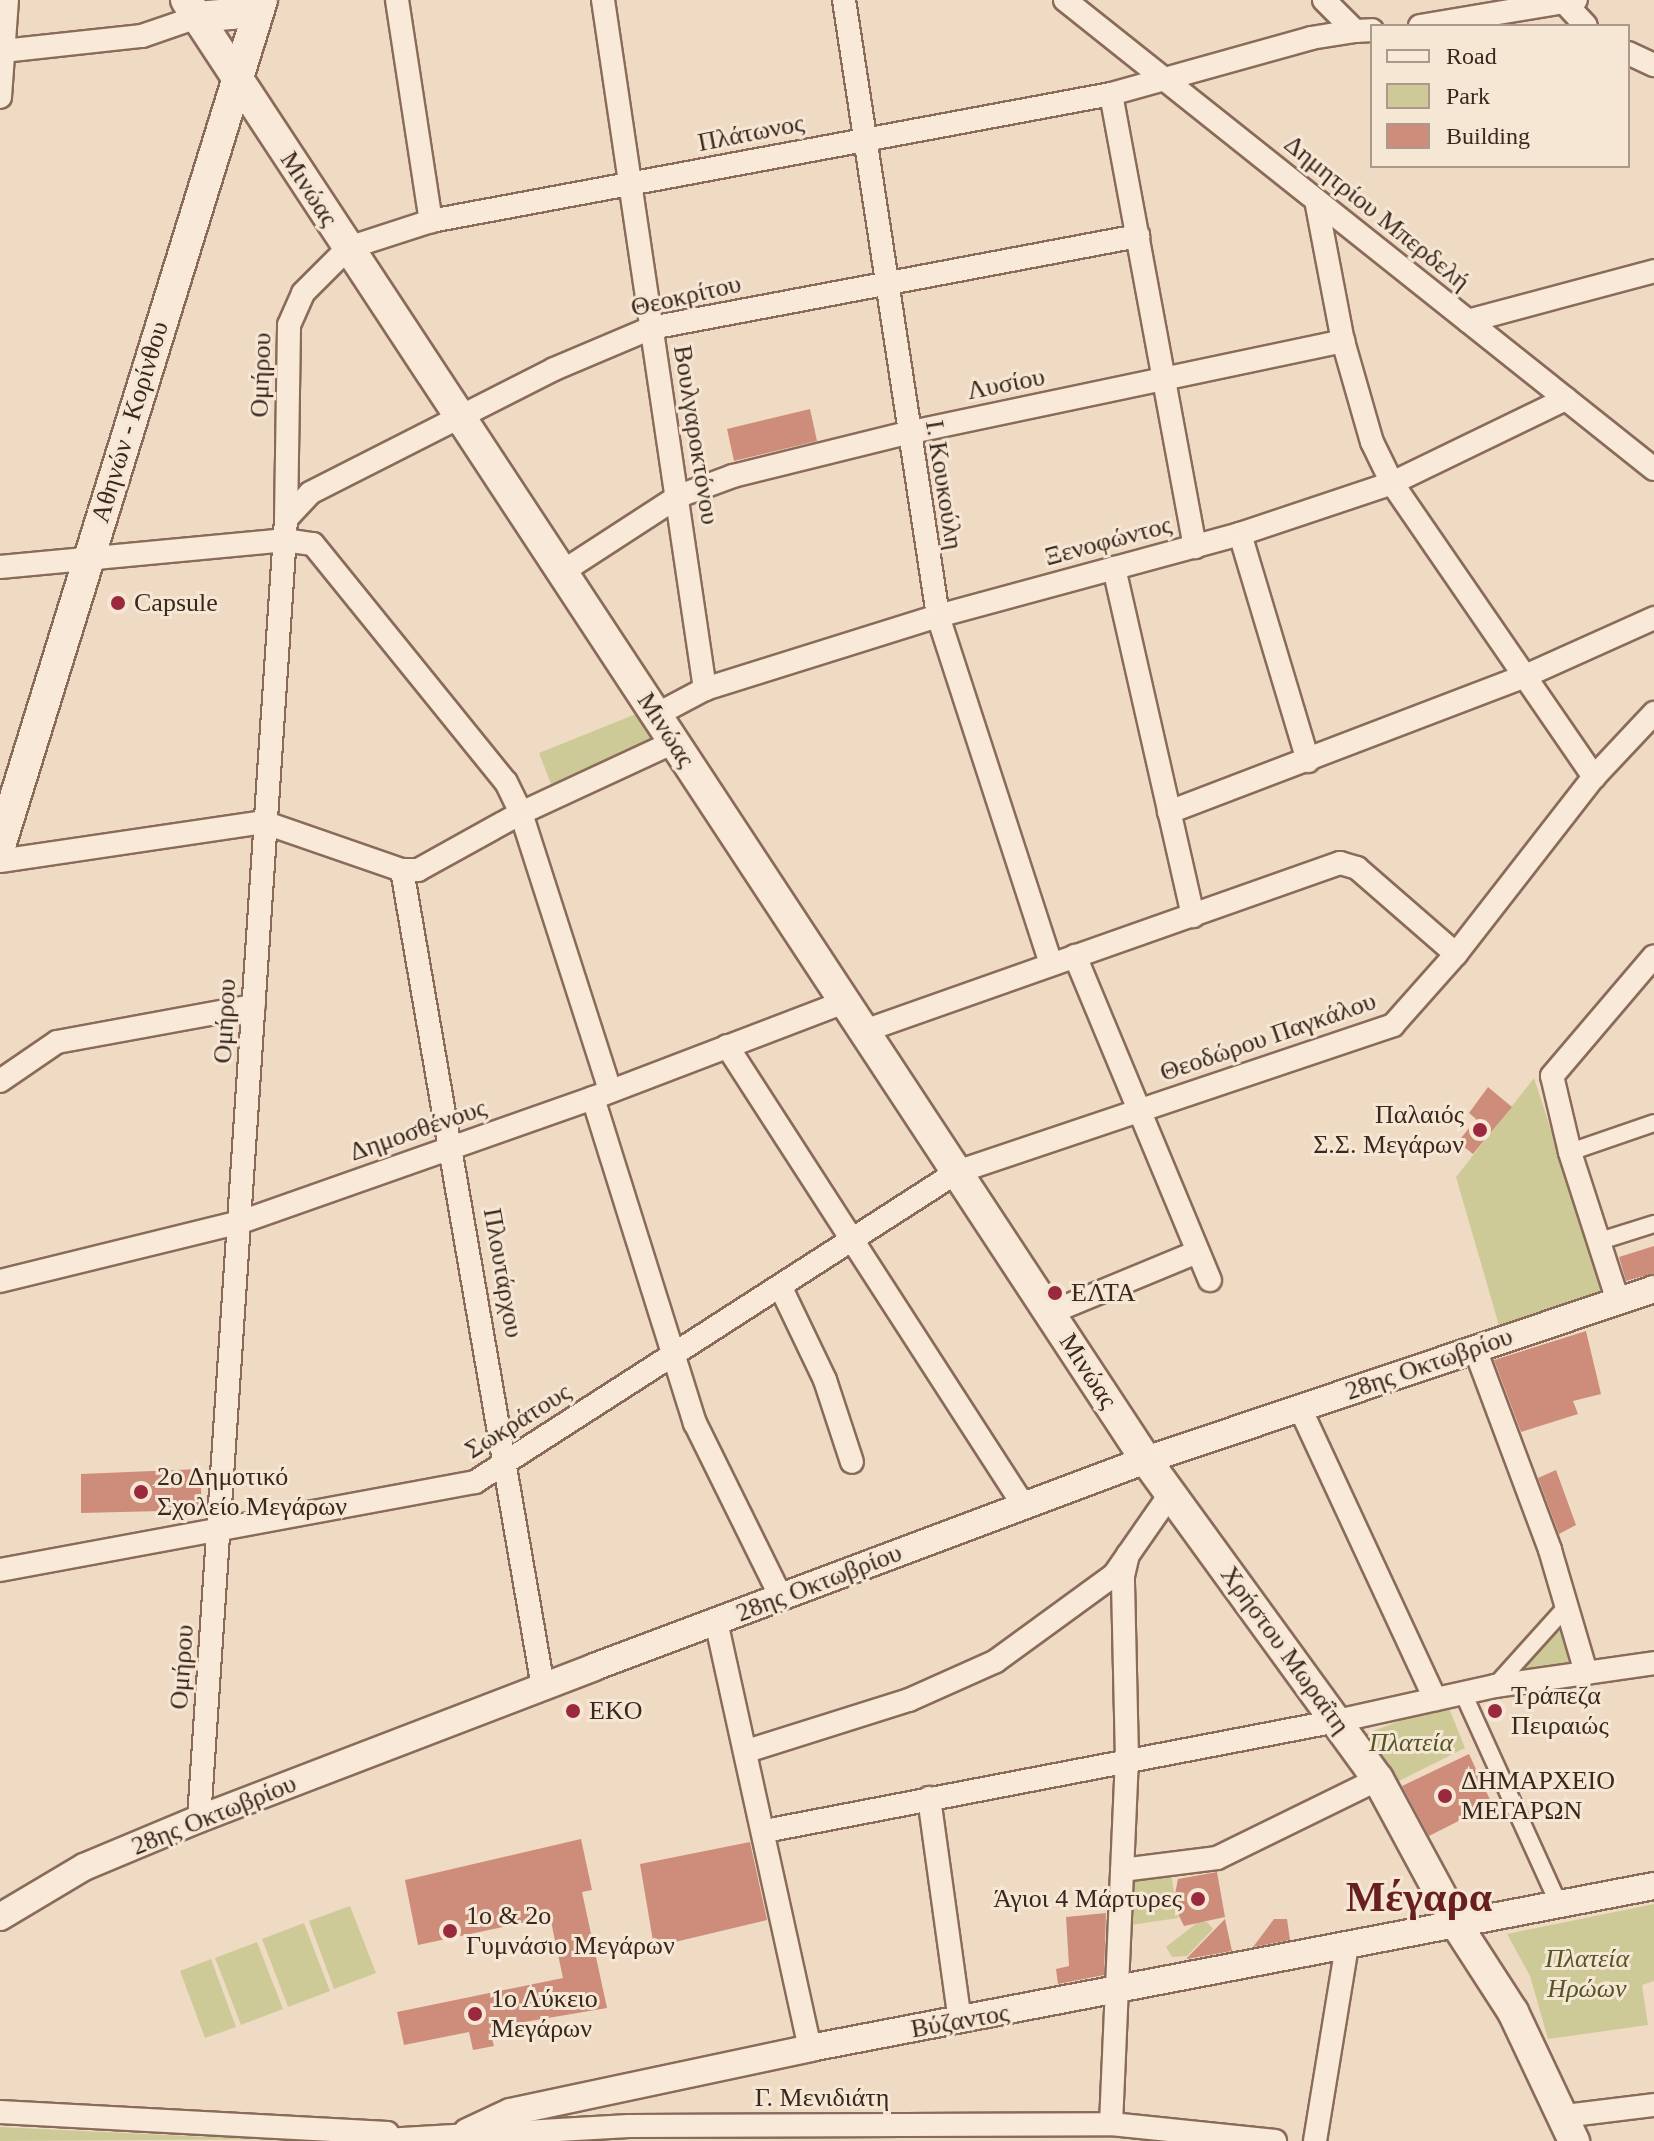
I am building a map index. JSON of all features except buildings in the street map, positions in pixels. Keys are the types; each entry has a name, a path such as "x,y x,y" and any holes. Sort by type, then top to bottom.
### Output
{"main road":[{"path":"192,8 233,14 261,0"},
{"name":"Αθηνών - Κορίνθου","path":"0,846 235,76 261,0"},
{"name":"Μινώας","path":"192,8 1146,1460"},
{"name":"Χρήστου Μωραΐτη","path":"1146,1460 1378,1779 1458,1927 1513,2012 1569,2128"}],"street":[{"path":"0,97 7,0"},
{"path":"397,0 431,221"},
{"name":"Βουλγαροκτόνου","path":"603,0 633,184 651,328 679,496 705,689"},
{"name":"Ι. Κουκούλη","path":"844,0 907,433 938,616 1051,964"},
{"name":"Δημητρίου Μπερδελή","path":"1065,0 1654,469"},
{"path":"1324,0 1363,31"},
{"path":"1432,24 1567,1 1584,24"},
{"path":"3,51 142,36 192,8"},
{"name":"Πλάτωνος","path":"348,248 431,221 1111,94 1363,31"},
{"path":"1630,54 1654,65"},
{"path":"1111,94 1195,547"},
{"path":"1316,200 1343,341 1372,442 1392,483 1594,777"},
{"name":"Θεοκρίτου","path":"285,529 310,493 459,417 651,328 1138,236"},
{"name":"Ομήρου","path":"199,1819 241,1222 263,822 285,529 289,325 303,293 348,248"},
{"path":"1468,321 1654,271"},
{"name":"Λυσίου","path":"562,572 679,496 733,476 907,433 1343,341"},
{"name":"Ξενοφώντος","path":"656,715 705,689 938,616 1240,534 1392,483 1566,399"},
{"path":"0,567 88,559 285,529 313,544 506,782 521,813 602,1094 672,1356 704,1444 781,1597"},
{"path":"1240,534 1308,761"},
{"path":"1114,568 1193,916"},
{"path":"1169,812 1523,677 1654,618"},
{"name":"Θεοδώρου Παγκάλου","path":"957,1172 1393,1025 1456,954 1594,777 1654,713"},
{"path":"0,861 263,822 402,870 429,866 521,813 674,742"},
{"path":"864,1031 1051,964 1350,864 1456,954"},
{"name":"Πλουτάρχου","path":"402,870 548,1693"},
{"path":"1075,956 1210,1280"},
{"path":"1618,1301 1570,1152 1552,1076 1654,956"},
{"name":"Δημοσθένους","path":"0,1281 241,1222 602,1094 845,1002"},
{"path":"0,1081 57,1042 254,1006"},
{"path":"727,1046 1024,1506"},
{"path":"1570,1152 1654,1123"},
{"name":"Σωκράτους","path":"0,1570 464,1485 506,1464 850,1238 957,1172"},
{"path":"1600,1241 1654,1224"},
{"path":"1050,1313 1197,1252"},
{"path":"780,1286 825,1380 852,1462"},
{"name":"28ης Οκτωβρίου","path":"0,1917 84,1867 199,1819 585,1679 716,1621 1146,1460 1654,1289"},
{"path":"1475,1349 1514,1446 1586,1672"},
{"path":"1300,1408 1435,1699"},
{"path":"747,1751 966,1676 1062,1617 1114,1575 1171,1493"},
{"path":"1111,2124 1127,1759 1123,1576 1128,1555"},
{"path":"1495,1686 1567,1606"},
{"path":"716,1621 765,1831 810,2048"},
{"path":"765,1831 1337,1721 1495,1686 1654,1663"},
{"path":"1463,1693 1560,1907"},
{"path":"1122,1870 1217,1858 1378,1779"},
{"path":"929,1798 960,2021"},
{"name":"Βύζαντος","path":"459,2136 510,2112 810,2048 1115,1993 1654,1886"},
{"path":"1315,2141 1347,1946"},
{"path":"1569,2128 1654,2105"},
{"path":"0,2112 420,2135"},
{"name":"Γ. Μενιδιάτη","path":"368,2141 420,2135 459,2136 629,2126 1111,2124 1177,2136 1275,2141"}],"green space":[{"path":"636,714 654,742 551,784 539,753"},
{"path":"1534,1078 1605,1296 1500,1329 1456,1177"},
{"path":"1560,1625 1576,1672 1519,1680 1516,1671"},
{"name":"Πλατεία","path":"1447,1703 1465,1748 1397,1782 1365,1734"},
{"path":"1171,1873 1178,1918 1131,1925 1132,1878"},
{"name":"Πλατεία Ηρώων","path":"1654,1904 1654,1981 1642,1985 1648,2025 1548,2039 1530,1976 1507,1934"},
{"path":"350,1906 376,1973 334,1989 309,1921"},
{"path":"1198,1922 1207,1922 1213,1929 1187,1956 1172,1957 1166,1947"},
{"path":"304,1923 330,1991 288,2007 262,1939"},
{"path":"257,1942 283,2009 241,2025 215,1958"},
{"path":"211,1959 236,2027 205,2038 180,1971"},
{"path":"0,2127 208,2137 309,2139 0,2141"}],"place":[{"name":"Capsule","path":"118,603"},
{"name":"Παλαιός Σ.Σ. Μεγάρων","path":"1480,1130"},
{"name":"ΕΛΤΑ","path":"1055,1293"},
{"name":"2ο Δημοτικό Σχολείο Μεγάρων","path":"141,1492"},
{"name":"EKO","path":"573,1711"},
{"name":"Τράπεζα Πειραιώς","path":"1495,1711"},
{"name":"ΔΗΜΑΡΧΕΙΟ ΜΕΓΑΡΩΝ","path":"1445,1796"},
{"name":"Άγιοι 4 Μάρτυρες","path":"1198,1899"},
{"name":"1ο & 2ο Γυμνάσιο Μεγάρων","path":"450,1931"},
{"name":"1ο Λύκειο Μεγάρων","path":"475,2014"}],"district":[{"name":"Μέγαρα","path":"1419,1897"}]}
